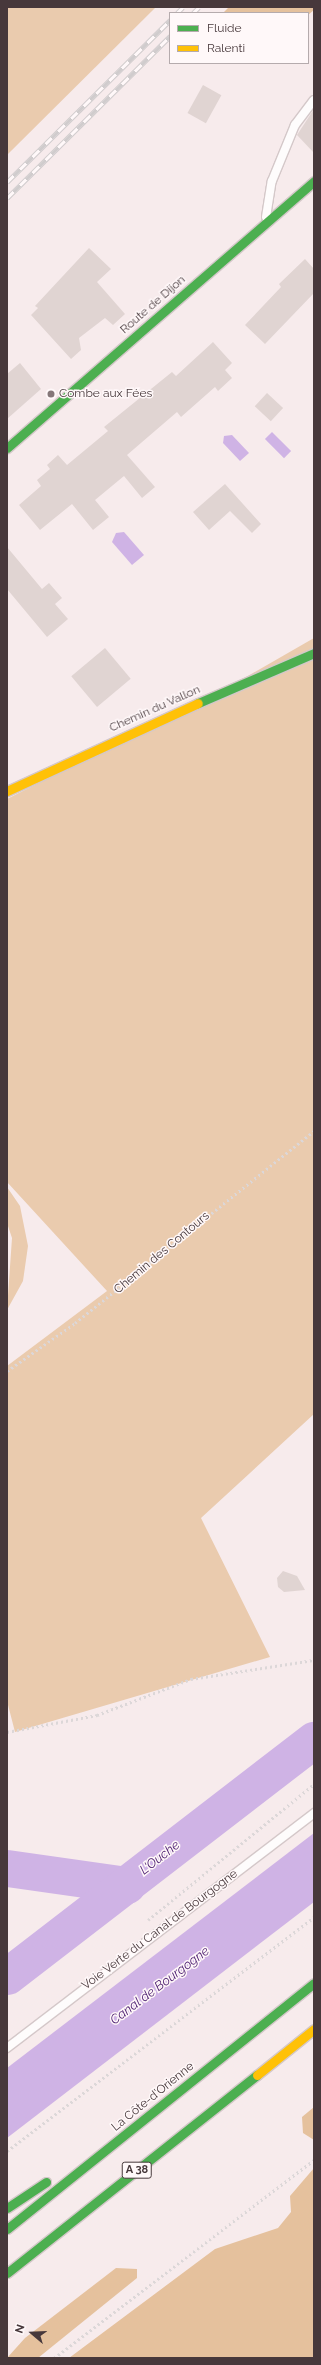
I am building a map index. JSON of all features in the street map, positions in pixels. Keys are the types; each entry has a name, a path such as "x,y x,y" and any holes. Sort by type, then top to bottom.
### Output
{"main road":[{"name":"Route de Dijon","path":"7,448 314,181"},
{"name":"Chemin du Vallon","path":"7,791 87,752 314,653"},
{"name":"La Côte-d'Orienne","path":"7,2229 314,1983"},
{"name":"A 38","path":"7,2273 314,2029"},
{"path":"66,2168 169,2098"},
{"path":"7,2208 52,2177"}],"lane":[{"path":"265,224 272,181 295,125 314,100"},
{"name":"Voie Verte du Canal de Bourgogne","path":"7,2048 314,1813"}],"path":[{"name":"Chemin des Contours","path":"7,1371 75,1324 314,1131"},
{"path":"7,1732 97,1715 191,1679 314,1660"},
{"path":"141,1925 314,1784"},
{"path":"7,2151 314,1916"},
{"path":"54,2358 314,2160"}],"shaded area":[{"path":"7,7 156,7 7,155"},
{"path":"229,7 314,7 314,10 309,14 309,12 224,12"},
{"path":"314,638 314,1414 201,1518 270,1657 15,1732 7,1701 7,1366 107,1291 7,1182 7,799 218,693"},
{"path":"7,1187 20,1206 28,1246 23,1281 7,1310 12,1238 7,1223"},
{"path":"314,2107 314,2140 303,2133 302,2117"},
{"path":"314,2168 314,2358 69,2358 215,2249 278,2228 291,2212 290,2196"},
{"path":"116,2268 137,2269 137,2278 38,2358 7,2358 25,2338"}],"water":[{"path":"272,432 291,451 284,458 265,439"},
{"path":"232,435 249,453 240,461 223,443 224,436"},
{"path":"124,532 144,555 132,565 112,542 116,533"},
{"name":"Canal de Bourgogne","path":"314,1833 314,1902 7,2138 7,2068"}],"building":[{"path":"203,85 221,95 206,123 187,113"},
{"path":"314,109 314,153 297,135"},
{"path":"89,248 111,269 97,282 125,314 113,325 105,318 79,338 81,350 71,359 31,315 38,308 35,306"},
{"path":"305,259 314,269 314,293 265,344 245,325 281,287 279,284"},
{"path":"213,342 232,363 225,370 232,378 218,391 215,387 181,417 177,412 127,455 155,487 142,498 124,476 95,500 109,517 93,530 72,504 40,530 19,505 41,486 37,480 50,469 47,465 58,455 67,465 108,431 104,427 172,372 176,376"},
{"path":"20,363 41,389 7,419 7,374"},
{"path":"267,393 283,408 271,421 255,406"},
{"path":"225,484 261,524 252,533 230,511 209,530 193,512"},
{"path":"7,547 42,589 49,583 62,598 55,604 68,619 47,637 7,589"},
{"path":"105,648 131,679 97,707 71,676"},
{"path":"283,1571 297,1576 305,1590 284,1592 278,1587 277,1578"}],"waterway":[{"name":"L'Ouche","path":"7,1976 314,1740"},
{"path":"7,1868 127,1885"}],"railway":[{"path":"178,12 183,7"},
{"path":"194,12 199,7"},
{"path":"7,182 169,21"},
{"path":"7,198 169,37"}],"traffic: fast":[{"path":"7,448 314,181"},
{"path":"198,703 314,653"},
{"path":"7,2229 314,1983"},
{"path":"7,2273 257,2075"},
{"path":"7,2208 46,2182"}],"traffic: slow":[{"path":"7,791 198,703"},
{"path":"257,2075 314,2029"}],"place":[{"name":"Combe aux Fées","path":"51,394"}]}
